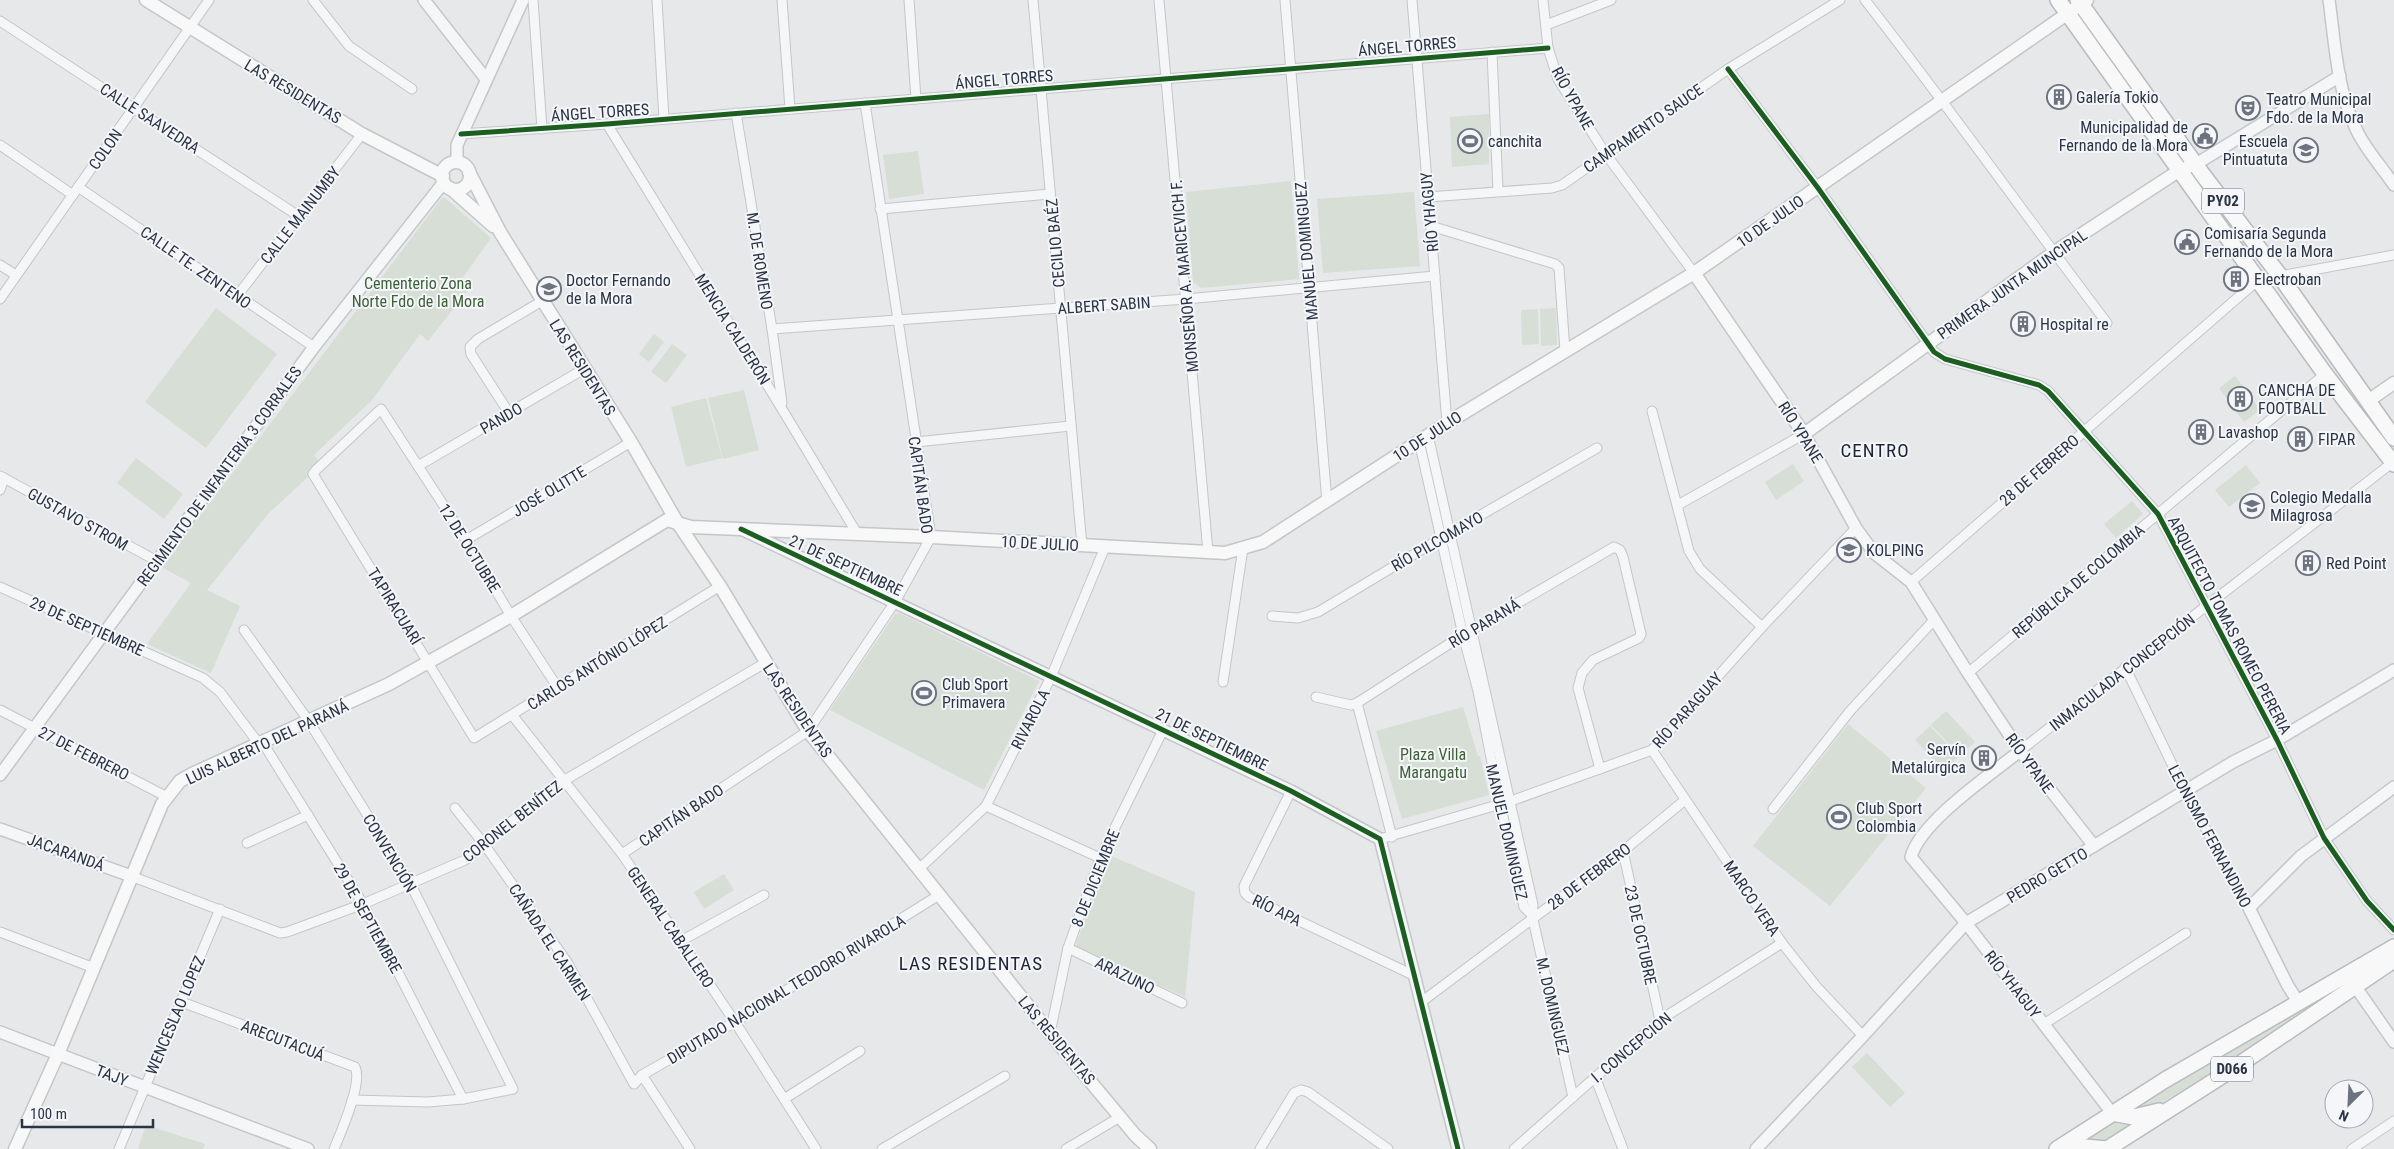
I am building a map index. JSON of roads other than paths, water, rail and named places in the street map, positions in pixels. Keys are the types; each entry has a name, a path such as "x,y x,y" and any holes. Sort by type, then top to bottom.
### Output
{"highway":[{"name":"PY02","path":"2082,1 2196,164 2280,276 2394,438"},
{"name":"PY02","path":"2063,6 2325,374 2393,463"},
{"path":"2340,393 2354,382"},
{"path":"2394,936 2362,958 2354,982 2374,982 2394,968"},
{"name":"D066","path":"2107,1149 2224,1074 2354,982 2394,947"},
{"name":"D066","path":"2057,1149 2165,1080 2299,1003 2354,982 2394,960"},
{"path":"2112,1113 2127,1118 2156,1112 2212,1078 2224,1074"},
{"path":"2072,1149 2085,1147 2107,1149"}],"main road":[{"name":"LAS RESIDENTAS","path":"146,0 362,134 445,182 500,232"},
{"name":"10 DE JULIO","path":"677,522 691,528 931,537 1225,553 1263,542 1447,423 1694,273 1818,188 1942,99 2063,6 2082,1"},
{"path":"457,162 465,165 469,172 466,185 459,189 445,182 449,165 457,162"},
{"name":"PRIMERA JUNTA MUNCIPAL","path":"1804,434 2053,253 2180,170 2196,164"},
{"name":"LAS RESIDENTAS","path":"469,172 500,232 631,442 677,522 720,586 808,731 1050,1033 1120,1117 1150,1149"},
{"name":"RÍO YPANE","path":"1694,273 1804,434"},
{"path":"2368,401 2394,383"},
{"name":"LUIS ALBERTO DEL PARANÁ","path":"15,1149 58,1054 131,876 167,797 180,781 308,720 367,696 511,616 667,520 677,522"}],"street":[{"name":"COLON","path":"0,298 209,0"},
{"path":"313,0 349,46 412,89"},
{"path":"424,0 486,79"},
{"path":"457,162 457,145 461,134 523,0"},
{"path":"533,0 542,128"},
{"path":"657,0 664,119"},
{"path":"782,0 790,109"},
{"path":"909,0 916,99"},
{"name":"CECILIO BAÉZ","path":"1033,0 1082,546"},
{"name":"MONSEÑOR A. MARICEVICH F.","path":"1160,0 1208,552"},
{"name":"MANUEL DOMINGUEZ","path":"1285,0 1327,502"},
{"name":"RÍO YHAGUY","path":"1412,0 1447,423"},
{"name":"RÍO YPANE","path":"1543,0 1548,48 1558,79 1605,153 1694,273"},
{"path":"1546,24 1611,0"},
{"name":"CAMPAMENTO SAUCE","path":"1428,198 1552,188 1562,185 1605,153 1728,69 1840,0"},
{"path":"1865,0 1942,99 2053,253 2107,323"},
{"path":"2329,0 2340,76 2350,114 2358,133 2394,185"},
{"name":"CALLE SAAVEDRA","path":"0,21 300,217"},
{"name":"ÁNGEL TORRES","path":"461,134 607,124 1548,48"},
{"path":"1492,52 1498,191"},
{"name":"ARQUITECTO TOMAS ROMEO PERERIA","path":"1728,69 1818,188 1934,352 1945,359 2039,385 2048,391 2158,514 2277,740 2324,838 2367,901 2394,930"},
{"path":"2196,164 2340,76"},
{"name":"CAPITÁN BADO","path":"622,854 808,731 895,602 931,537 864,103"},
{"name":"M. DE ROMENO","path":"736,113 772,329 782,409"},
{"name":"MENCIA CALDERÓN","path":"607,124 858,535"},
{"name":"CALLE MAINUMBY","path":"238,296 362,134"},
{"name":"CALLE TE. ZENTENO","path":"0,145 76,191 314,347"},
{"name":"REGIMIENTO DE INFANTERIA 3 CORRALES","path":"0,775 314,347 445,182"},
{"path":"880,209 1050,194"},
{"path":"1431,226 1555,264 1559,268 1565,351"},
{"path":"2280,276 2394,255"},
{"path":"0,265 16,275"},
{"name":"ALBERT SABIN","path":"772,329 1186,299 1435,276"},
{"name":"28 DE FEBRERO","path":"1911,582 2258,280"},
{"path":"509,414 471,354 470,347 478,339 542,301"},
{"name":"PANDO","path":"418,466 584,369"},
{"name":"REPÚBLICA DE COLOMBIA","path":"1968,674 2325,374"},
{"name":"12 DE OCTUBRE","path":"313,474 381,409 466,540 511,616 558,688"},
{"path":"1652,411 1690,551 1700,569 1762,627"},
{"path":"916,442 1070,426"},
{"name":"RÍO YPANE","path":"1804,434 1856,528 1874,553 1911,582 1968,674 2020,751 2094,846"},
{"name":"PRIMERA JUNTA MUNCIPAL","path":"1678,505 1804,434"},
{"name":"MANUEL DOMINGUEZ","path":"1423,438 1451,533 1511,801 1533,905 1533,917"},
{"name":"MANUEL DOMINGUEZ","path":"1423,438 1441,538 1463,636 1478,691 1500,804 1524,907 1533,917"},
{"name":"JOSÉ OLITTE","path":"466,540 631,442"},
{"name":"RÍO PILCOMAYO","path":"1272,616 1298,618 1318,612 1597,448"},
{"name":"INMACULADA CONCEPCIÓN","path":"1911,857 1917,842 1940,815 2124,668 2207,607 2393,463"},
{"name":"TAPIRACUARÍ","path":"313,474 430,662 474,738"},
{"path":"0,490 2,477"},
{"name":"GUSTAVO STROM","path":"2,477 157,561"},
{"name":"RÍO PARAGUAY","path":"1380,839 1511,801 1652,750 1762,627 1856,528"},
{"name":"21 DE SEPTIEMBRE","path":"741,530 1291,791 1380,839"},
{"name":"RIVAROLA","path":"919,869 986,806 1051,677 1105,547"},
{"name":"RÍO PARANÁ","path":"1357,703 1463,636 1607,549 1614,547 1620,550 1624,557 1642,634 1639,638 1593,660 1582,673 1578,688 1600,769"},
{"path":"1223,682 1243,548"},
{"name":"CARLOS ANTÓNIO LÓPEZ","path":"474,738 513,716 720,586"},
{"name":"29 DE SEPTIEMBRE","path":"0,587 203,678 220,692 261,744 363,904 463,1099"},
{"path":"1773,809 1850,711 1934,620"},
{"name":"CONVENCIÓN","path":"244,630 308,720 410,883 513,1089 463,1099"},
{"name":"CORONEL BENÍTEZ","path":"131,876 280,933 287,932 363,904 465,860 562,781 765,663"},
{"name":"LEONISMO FERNANDINO","path":"2124,668 2184,791 2249,908 2288,986 2299,1003"},
{"name":"PEDRO GETTO","path":"1756,1149 1966,923 2233,762 2277,740 2394,670"},
{"path":"1316,697 1351,705 1357,703 1392,837"},
{"name":"27 DE FEBRERO","path":"0,710 167,797"},
{"name":"GENERAL CABALLERO","path":"513,716 562,781 622,854 735,1022 816,1149"},
{"name":"8 DE DICIEMBRE","path":"1050,1033 1068,948 1100,858 1163,730"},
{"name":"MARCO VERA","path":"1652,750 1782,943 1816,986 1863,1036"},
{"path":"2249,908 2301,856 2394,787"},
{"name":"RÍO APA","path":"1291,791 1244,886 1245,893 1249,897 1413,975"},
{"name":"28 DE FEBRERO","path":"1420,1003 1623,851 1685,800"},
{"path":"986,806 1100,858"},
{"name":"CAÑADA EL CARMEN","path":"455,808 484,844 567,962 634,1084"},
{"path":"247,843 308,815"},
{"name":"JACARANDÁ","path":"0,829 131,876"},
{"path":"1380,839 1458,1149"},
{"name":"23 DE OCTUBRE","path":"1623,851 1660,1020"},
{"name":"RÍO YHAGUY","path":"1911,857 1966,923 2112,1113"},
{"path":"681,941 764,895"},
{"name":"DIPUTADO NACIONAL TEODORO RIVAROLA","path":"634,1084 642,1075 735,1022 939,895"},
{"name":"WENCESLAO LOPEZ","path":"119,1149 179,1001 220,909"},
{"name":"M. DOMINGUEZ","path":"1533,917 1573,1097"},
{"path":"0,932 94,968"},
{"path":"2044,1024 2186,933"},
{"name":"I. CONCEPCION","path":"1514,1149 1660,1020 1782,943"},
{"name":"ARAZUNO","path":"1068,948 1182,1004"},
{"path":"2354,982 2394,1042"},
{"name":"ARECUTACUÁ","path":"179,1001 356,1067 358,1072 352,1100"},
{"name":"TAJY","path":"0,1032 308,1149"},
{"path":"784,1099 860,1051"},
{"path":"642,1075 690,1149"},
{"path":"882,1149 1004,1076"},
{"path":"1595,1077 1623,1149"},
{"path":"1260,1149 1294,1093 1301,1090 1308,1092 1388,1149"},
{"path":"334,1149 352,1100 428,1102 463,1099"},
{"path":"1066,1149 1120,1117"},
{"path":"2352,1149 2394,1121"}],"place":[{"name":"Galería Tokio","path":"2059,97"},
{"name":"Teatro Municipal Fdo. de la Mora","path":"2248,108"},
{"name":"Municipalidad de Fernando de la Mora","path":"2205,136"},
{"name":"canchita","path":"1470,141"},
{"name":"Escuela Pintuatuta","path":"2306,150"},
{"name":"Comisaría Segunda Fernando de la Mora","path":"2187,242"},
{"name":"Electroban","path":"2236,279"},
{"name":"Doctor Fernando de la Mora","path":"549,289"},
{"name":"Hospital re","path":"2023,324"},
{"name":"CANCHA DE FOOTBALL","path":"2240,399"},
{"name":"Lavashop","path":"2201,432"},
{"name":"FIPAR","path":"2300,439"},
{"name":"Colegio Medalla Milagrosa","path":"2252,506"},
{"name":"KOLPING","path":"1849,550"},
{"name":"Red Point","path":"2308,563"},
{"name":"Club Sport Primavera","path":"924,693"},
{"name":"Servín Metalúrgica","path":"1984,758"},
{"name":"Club Sport Colombia","path":"1839,817"}],"district":[{"name":"CENTRO","path":"1875,450"},
{"name":"LAS RESIDENTAS","path":"971,963"}],"park label":[{"name":"Cementerio Zona Norte Fdo de la Mora","path":"418,292"},
{"name":"Plaza Villa Marangatu","path":"1433,763"}]}
